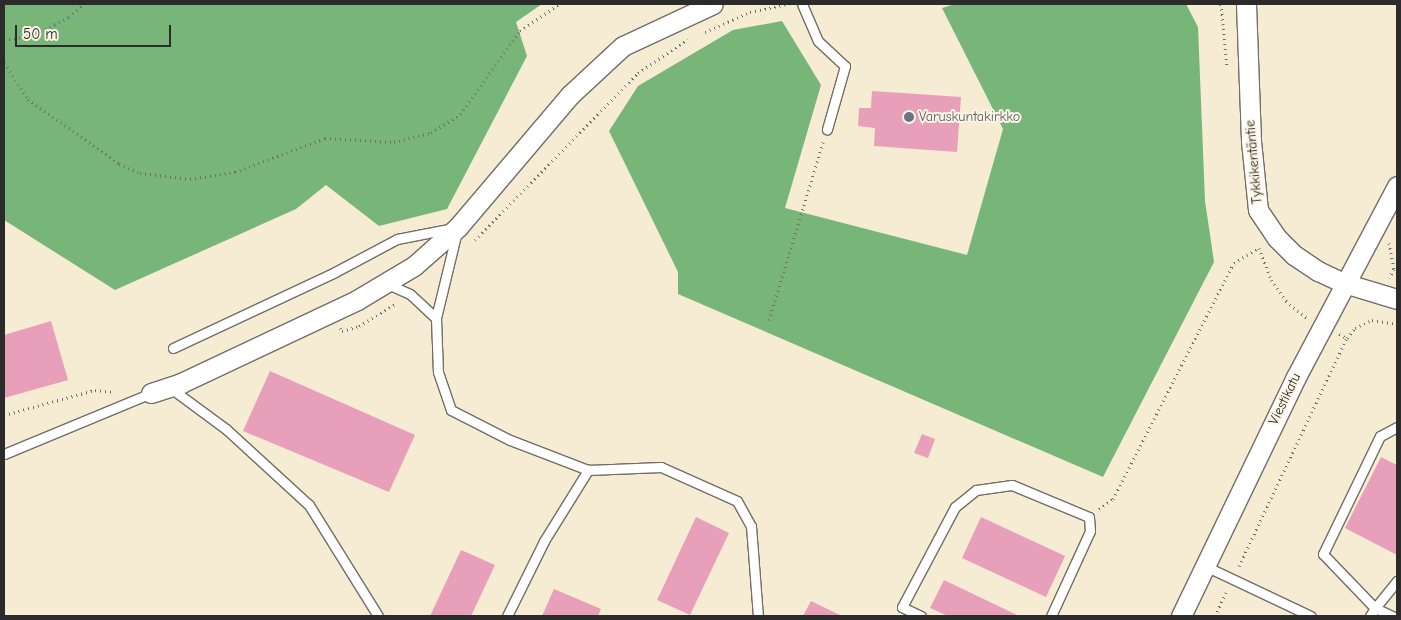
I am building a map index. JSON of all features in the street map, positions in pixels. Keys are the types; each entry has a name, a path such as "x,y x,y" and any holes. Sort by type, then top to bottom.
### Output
{"street":[{"path":"160,390 358,300 414,266 458,227 570,95 623,46 713,4"},
{"name":"Tykkikentäntie","path":"1246,4 1251,141 1258,210 1277,238 1294,255 1344,283 1397,299"},
{"name":"Viestikatu","path":"1182,616 1344,283 1377,229 1397,186"}],"lane":[{"path":"802,4 818,42 845,66 827,129"},
{"path":"173,348 335,272 396,239 458,227 436,318 438,372 451,410 510,440 588,470 661,467 737,501 751,526 758,616"},
{"path":"385,283 410,294 436,318"},
{"path":"4,454 160,390 226,429 308,505 378,616"},
{"path":"1392,616 1375,608 1323,554 1380,436 1397,427"},
{"path":"507,616 544,540 588,470"},
{"path":"921,616 902,607 955,507 976,490 1012,485 1088,517 1090,531 1051,616"},
{"path":"1205,566 1310,616"},
{"path":"1370,616 1397,581"}],"path":[{"path":"4,40 32,36 69,17 84,4"},
{"path":"4,63 28,100 119,164 140,173 190,179 235,172 325,138 394,142 431,133 460,114 520,31 559,4"},
{"path":"769,320 827,129"},
{"path":"1088,517 1113,499 1234,263 1277,238"},
{"path":"1215,616 1347,338"}],"green space":[{"path":"4,4 542,4 516,22 527,56 447,209 379,226 326,185 296,209 115,290 4,220"},
{"path":"955,4 1186,4 1198,27 1205,201 1214,262 1103,477 678,294 678,272 609,131 638,86 733,30 782,21 821,85 785,208 967,255 1003,129 942,8"}],"building":[{"name":"Varuskuntakirkko","path":"872,91 961,97 957,152 874,146 875,128 858,126 859,108 871,108"},
{"path":"51,321 68,380 4,398 4,335"},
{"path":"270,371 415,435 389,492 243,431"},
{"path":"922,434 935,439 928,458 914,453"},
{"path":"1381,457 1397,465 1397,555 1345,528"},
{"path":"696,517 729,533 690,615 657,600"},
{"path":"981,517 1065,556 1046,597 962,558"},
{"path":"461,550 495,565 471,616 430,616"},
{"path":"944,580 1019,616 948,616 930,608"},
{"path":"554,589 601,609 598,616 542,616"},
{"path":"811,601 842,616 803,616"}],"place":[{"name":"Varuskuntakirkko","path":"909,117"}]}
